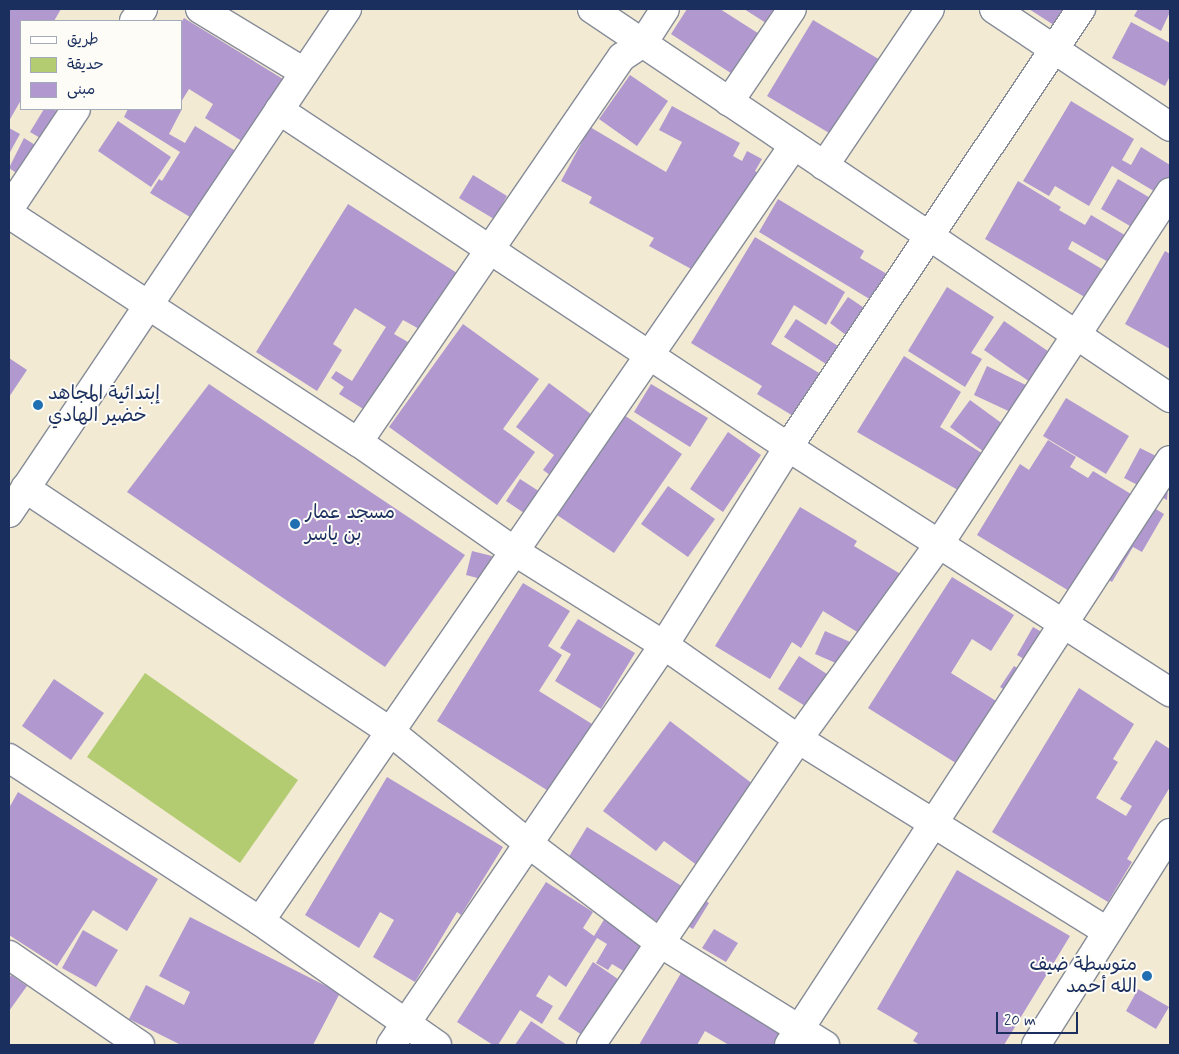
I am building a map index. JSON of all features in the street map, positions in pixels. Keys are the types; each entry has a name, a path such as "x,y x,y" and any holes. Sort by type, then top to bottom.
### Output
{"street":[{"path":"135,20 142,9"},
{"path":"200,9 304,72"},
{"path":"9,513 347,9"},
{"path":"592,9 1170,398"},
{"path":"358,442 489,248 622,57 643,43 665,9"},
{"path":"729,102 792,9"},
{"path":"824,166 930,9"},
{"path":"994,9 1170,127"},
{"path":"398,1034 664,644 788,447 1081,9"},
{"path":"9,209 75,110"},
{"path":"279,110 788,447 1170,692"},
{"path":"260,921 392,733 648,353 794,145"},
{"path":"590,1045 798,739 939,544 1170,192"},
{"path":"9,214 358,442 514,551 664,644 798,739 1107,931"},
{"path":"794,1038 1062,622 1170,460"},
{"path":"25,488 392,733 529,844 660,942 794,1038 824,1045"},
{"path":"9,758 260,921 398,1034 437,1045"},
{"path":"1036,1045 1170,833"},
{"path":"9,955 140,1045"}],"green space":[{"path":"145,673 298,780 240,863 87,757"}],"building":[{"path":"9,9 61,9 55,20 20,20 20,102 9,121"},
{"path":"687,9 720,9 772,42 746,83 671,34"},
{"path":"744,9 787,9 774,28"},
{"path":"1029,9 1078,9 1063,31"},
{"path":"1138,9 1169,9 1170,12 1161,31 1134,16"},
{"path":"184,18 283,79 272,96 253,148 205,118 213,104 189,89 182,100 182,21"},
{"path":"813,20 892,67 846,143 767,96"},
{"path":"1131,22 1170,43 1170,76 1165,86 1112,58"},
{"path":"630,75 668,101 637,146 599,119"},
{"path":"1071,101 1134,139 1122,160 1131,165 1141,147 1170,165 1170,185 1142,233 1101,209 1118,179 1152,199 1157,193 1112,166 1089,206 1055,186 1049,196 1023,181"},
{"path":"672,106 740,143 733,156 742,161 747,151 762,159 755,171 765,177 706,277 649,246 654,238 589,203 592,197 561,181 590,127 666,172 682,142 659,130"},
{"path":"43,110 55,110 78,123 62,151 30,132"},
{"path":"128,110 181,110 169,134 185,143 195,126 252,161 210,229 150,193 159,179 162,181 180,152 124,117"},
{"path":"118,121 171,157 151,187 98,151"},
{"path":"9,128 20,134 9,154"},
{"path":"24,138 51,155 33,184 9,168"},
{"path":"473,175 507,196 494,219 459,198"},
{"path":"1018,181 1061,207 1059,210 1085,225 1091,215 1145,247 1129,274 1072,241 1068,249 1112,275 1095,303 985,239"},
{"path":"778,199 864,251 860,258 897,280 881,306 759,232"},
{"path":"348,204 457,273 421,330 403,320 394,334 408,342 365,410 339,394 344,387 331,378 336,371 352,381 386,327 355,308 333,344 342,350 317,391 256,352"},
{"path":"755,237 845,292 826,325 794,305 771,344 829,379 803,422 757,394 762,386 691,343"},
{"path":"1165,251 1170,254 1170,349 1125,324"},
{"path":"947,287 994,317 971,353 982,359 965,387 908,351"},
{"path":"848,297 873,314 854,341 830,323"},
{"path":"796,319 838,346 826,364 784,337"},
{"path":"1004,321 1061,360 1040,389 984,350"},
{"path":"463,324 539,379 503,429 535,452 497,505 389,427"},
{"path":"904,356 961,392 940,427 993,460 970,497 857,432"},
{"path":"9,358 27,370 9,397"},
{"path":"987,366 1034,389 1021,417 974,395"},
{"path":"549,383 607,426 565,486 543,470 554,455 516,427"},
{"name":"مسجد عمار بن ياسر","path":"209,384 465,555 385,667 127,492"},
{"path":"651,384 708,418 690,447 634,412"},
{"path":"1066,398 1129,436 1106,474 1043,436"},
{"path":"970,400 1011,430 991,457 950,427"},
{"path":"624,415 682,454 614,553 557,515"},
{"path":"728,432 761,455 723,512 690,489"},
{"path":"1048,440 1076,457 1070,467 1088,478 1093,471 1164,514 1142,552 1133,547 1112,582 1105,577 1089,603 977,535 1020,464 1029,470"},
{"path":"1140,448 1170,463 1167,500 1124,478"},
{"path":"520,479 548,497 533,519 506,501"},
{"path":"668,486 715,519 688,557 641,524"},
{"path":"800,507 857,541 854,546 909,579 872,641 823,611 801,648 792,642 770,679 715,646"},
{"path":"472,551 492,556 485,580 466,575"},
{"path":"952,577 1014,615 991,651 972,639 951,673 1014,712 975,775 868,708"},
{"path":"523,583 570,611 548,646 562,655 539,691 592,724 550,792 437,721"},
{"path":"578,619 635,653 601,709 555,681 571,654 560,648"},
{"path":"1033,627 1062,644 1046,672 1017,655"},
{"path":"825,631 871,651 861,674 815,654"},
{"path":"799,656 841,683 821,716 778,689"},
{"path":"1014,666 1036,680 1023,701 1000,687"},
{"path":"54,679 104,713 71,760 22,726"},
{"path":"1079,688 1134,724 1113,759 1118,762 1096,798 1126,816 1132,806 1120,799 1156,740 1170,749 1170,787 1127,859 1132,862 1108,902 992,832"},
{"path":"670,721 762,791 709,874 664,841 656,851 603,811"},
{"path":"387,777 503,847 461,915 457,912 415,982 373,957 394,920 380,912 359,948 305,915"},
{"path":"18,792 158,879 127,931 93,910 57,966 9,935 9,808"},
{"path":"587,827 709,903 693,929 679,921 672,931 565,863"},
{"path":"957,870 1070,936 1004,1045 920,1045 913,1041 918,1033 877,1009"},
{"path":"546,882 593,912 583,928 594,936 605,918 655,949 637,979 612,964 608,970 596,963 607,944 597,938 566,987 549,975 536,996 553,1006 542,1024 520,1010 498,1045 493,1045 457,1022"},
{"path":"190,917 340,993 313,1045 181,1045 129,1019 146,985 184,1005 190,992 159,976"},
{"path":"714,929 738,943 726,962 702,948"},
{"path":"83,930 118,950 96,987 62,968"},
{"path":"593,962 631,988 594,1043 558,1019"},
{"path":"681,973 802,1043 801,1045 729,1045 705,1031 697,1045 639,1045"},
{"path":"11,975 27,986 9,1011 9,979"},
{"path":"1138,989 1169,1007 1156,1029 1126,1011"},
{"path":"531,1021 567,1045 515,1045"}],"place":[{"name":"إبتدائية المجاهد خضير الهادي","path":"38,405"},
{"name":"مسجد عمار بن ياسر","path":"295,524"},
{"name":"متوسطة ضيف الله أحمد","path":"1147,976"}]}
